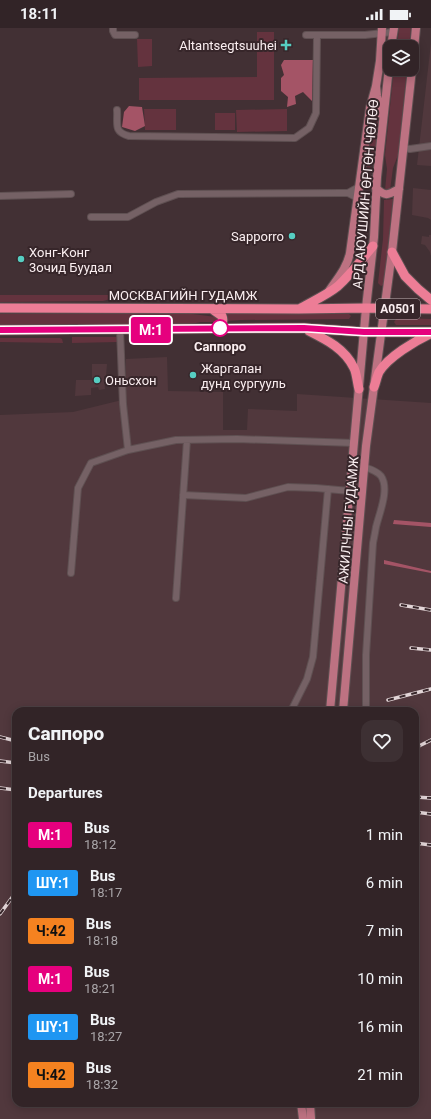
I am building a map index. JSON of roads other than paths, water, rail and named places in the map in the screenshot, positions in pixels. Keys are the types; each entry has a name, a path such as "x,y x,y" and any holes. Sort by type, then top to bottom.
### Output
{"highway":[{"path":"299,309 328,294 338,286 373,246"},
{"path":"392,252 405,276 418,290 431,300"},
{"name":"МОСКВАГИЙН ГУДАМЖ","path":"0,308 366,308"},
{"name":"A0501","path":"366,308 431,309"},
{"path":"211,309 222,316 222,324 218,328"},
{"path":"304,328 333,343 344,353 354,368 359,389"},
{"path":"0,330 304,328 364,332"},
{"name":"A0501","path":"364,332 431,333"},
{"path":"374,387 379,372 391,359 418,339 431,333"}],"main road":[{"path":"415,40 416,28"},
{"path":"392,40 393,30"},
{"path":"328,294 348,261 370,108 376,86 380,61 382,31"},
{"name":"АРД АЮУШИЙН ӨРГӨН ЧӨЛӨӨ","path":"364,332 373,246 376,188 382,122 388,76"},
{"path":"381,332 392,252 411,76"},
{"path":"376,86 382,122"},
{"path":"376,188 382,194 392,193 399,189"},
{"name":"АЖИЛЧНЫ ГУДАМЖ","path":"330,707 364,332"},
{"name":"АЖИЛЧНЫ ГУДАМЖ","path":"343,707 364,467 381,332"},
{"path":"302,1107 303,1119"},
{"path":"310,1107 311,1119"}],"street":[{"path":"113,28 115,35 135,35"},
{"path":"306,35 365,35 393,30"},
{"path":"117,110 118,130 121,134 129,136 295,138 309,128 316,113 317,35"},
{"path":"403,148 410,149 431,146"},
{"path":"91,216 128,217 156,202 178,194 348,192 377,177"},
{"path":"348,192 375,207"},
{"path":"0,196 71,194"},
{"path":"120,330 128,450"},
{"path":"71,573 78,488 91,463 128,450 176,440 237,439 354,443"},
{"path":"176,598 187,440"},
{"path":"364,467 376,472 382,477 384,487 384,494 373,543 366,656 366,707"},
{"path":"183,495 246,498 288,487 350,491"},
{"path":"293,707 307,679 313,657 328,489"}],"railway":[{"path":"401,605 431,610"},
{"path":"411,648 431,650"},
{"path":"388,700 431,689"},
{"path":"0,737 12,740"},
{"path":"419,746 431,740"},
{"path":"0,761 12,762"},
{"path":"0,788 12,790"},
{"path":"419,797 431,798"},
{"path":"419,812 431,814"},
{"path":"419,844 431,845"},
{"path":"0,914 12,898"}],"place":[{"name":"Altantsegtsuuhei","path":"286,45"},
{"name":"Sapporro","path":"292,236"},
{"name":"Хонг-Kонг 3очид Буудал","path":"21,259"},
{"name":"Саппоро","path":"220,328"},
{"name":"Жаргалан дунд сургууль","path":"193,375"},
{"name":"Оньсхон","path":"97,380"}]}
